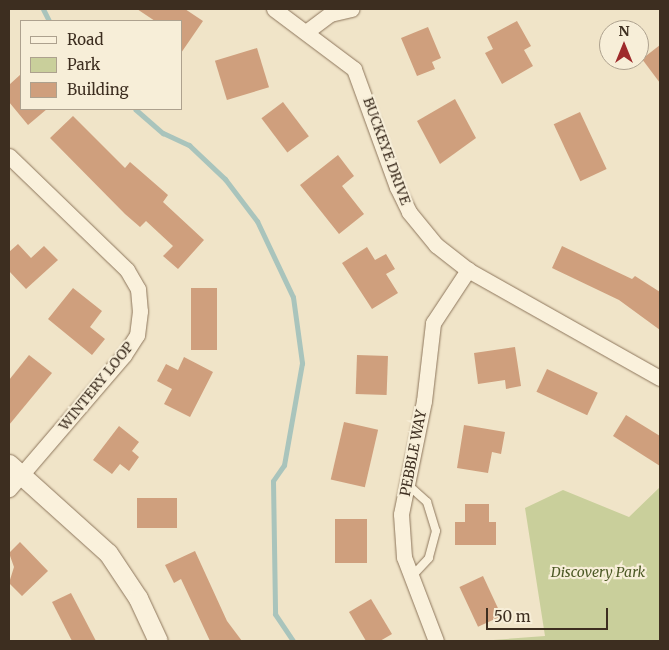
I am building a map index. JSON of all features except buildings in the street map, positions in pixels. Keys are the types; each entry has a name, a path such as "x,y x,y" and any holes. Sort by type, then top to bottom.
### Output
{"street":[{"name":"BUCKEYE DRIVE","path":"274,9 354,69 409,212 436,245 468,270 660,378"},
{"path":"306,32 330,14 351,9"},
{"name":"WINTERY LOOP","path":"9,156 127,270 138,289 140,311 137,335 124,355 15,470 9,489"},
{"name":"PEBBLE WAY","path":"436,641 411,577 401,537 407,484 433,323 468,270"},
{"path":"15,470 108,553 138,598 158,641"}],"lane":[{"path":"407,484 427,502 436,531 429,558 411,577"}],"green space":[{"name":"Discovery Park","path":"660,487 660,641 480,641 545,636 525,508 563,490 629,517"}],"waterway":[{"path":"43,9 48,20"},
{"path":"136,110 163,133 189,145 225,179 257,221 293,297 302,363 284,465 273,481 275,614 293,641"}]}
